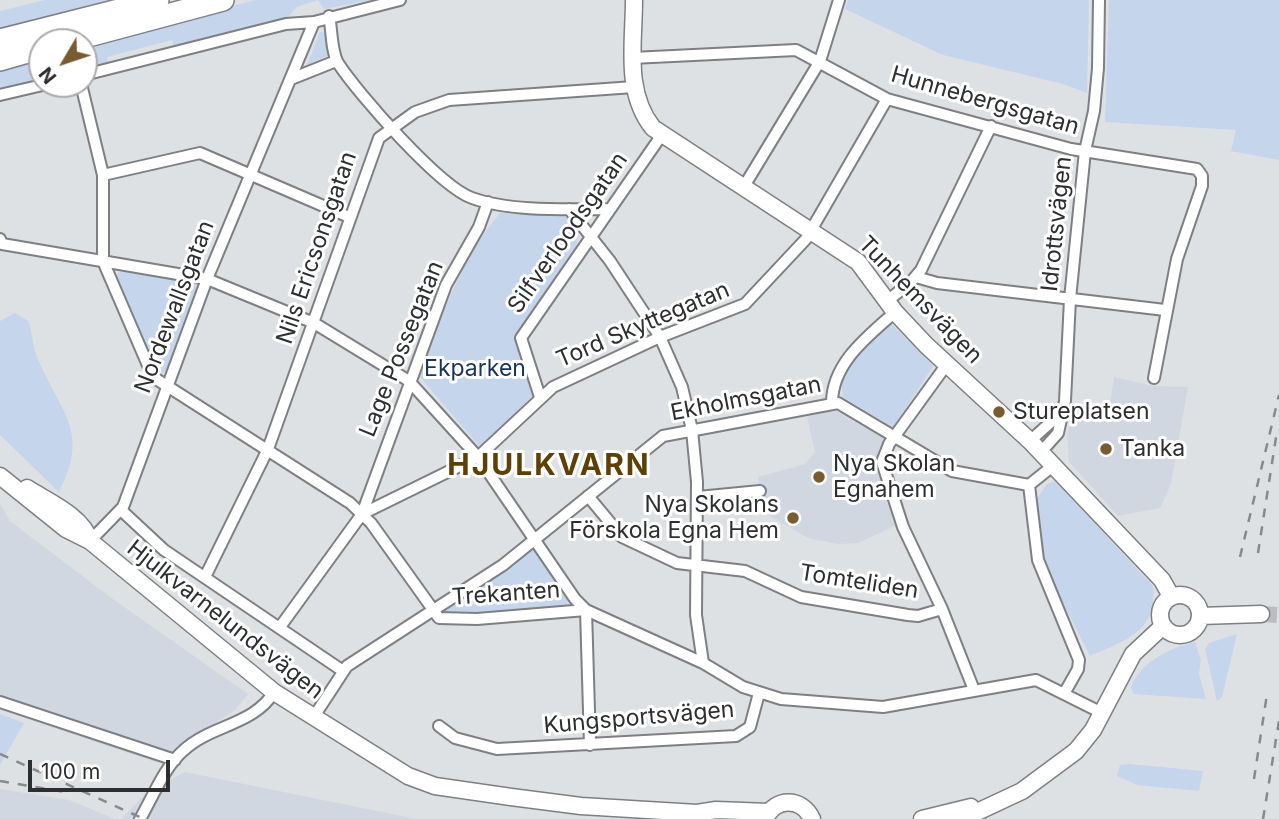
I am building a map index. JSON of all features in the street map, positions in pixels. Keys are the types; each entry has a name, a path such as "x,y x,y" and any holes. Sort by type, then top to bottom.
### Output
{"highway":[{"path":"0,40 158,0"},
{"path":"98,33 223,0"},
{"path":"0,60 28,52"}],"street":[{"path":"98,71 286,24 314,22 400,0"},
{"name":"Tunhemsvägen","path":"624,0 634,88 642,113 661,135 858,262 891,307 947,365 1054,465 1162,580 1171,596"},
{"name":"Tunhemsvägen","path":"632,58 634,0"},
{"path":"743,188 820,61 839,0"},
{"name":"Idrottsvägen","path":"1035,446 1058,433 1065,401 1070,299 1085,151 1094,111 1099,0"},
{"path":"329,16 337,61 391,127 454,189 470,198 488,202 569,209 610,209"},
{"name":"Nordewallsgatan","path":"90,541 121,510 207,279 314,22"},
{"name":"Hunnebergsgatan","path":"632,58 796,50 887,99 1085,151 1197,169 1202,176 1202,187 1177,259 1165,310"},
{"path":"291,79 337,61"},
{"path":"0,95 28,88"},
{"name":"Nils Ericsonsgatan","path":"205,577 268,449 371,153 379,138 415,112 449,100 634,88"},
{"path":"84,98 103,175 103,261 148,369 166,386 268,449 362,514 431,610"},
{"name":"Tord Skyttegatan","path":"280,627 362,514 478,457 553,387 660,337 745,304 780,269 812,230 887,99"},
{"path":"832,403 836,379 864,337 916,277 990,127"},
{"name":"Silfverloodsgatan","path":"540,397 522,338 661,135"},
{"path":"103,175 200,153 349,217"},
{"name":"Lage Possegatan","path":"362,514 446,285 479,227 488,202"},
{"path":"569,209 593,236 660,337 682,387 692,430 698,497 694,567 696,615 703,663"},
{"path":"0,239 2,244 207,279 314,323 409,382 478,457 533,539 586,610 703,663 759,693"},
{"path":"916,277 937,284 1165,310 1154,378"},
{"path":"947,365 895,436 882,462 903,527 942,609 974,690"},
{"name":"Ekholmsgatan","path":"313,718 343,671 360,656 503,565 663,436 832,403 844,405 952,471 1029,485"},
{"path":"1035,446 1062,412"},
{"path":"1054,465 1029,485 1038,560 1079,660 1078,669 1065,692"},
{"name":"Hjulkvarnelundsvägen","path":"0,466 74,520 87,531 90,541"},
{"name":"Hjulkvarnelundsvägen","path":"0,476 66,529 90,541 274,692 393,769 435,786 581,806 698,813 724,819"},
{"path":"698,497 760,491"},
{"name":"Tomteliden","path":"588,496 622,537 677,563 745,571 801,597 870,609 918,616 942,609"},
{"path":"121,510 164,550 343,671"},
{"path":"1171,596 1191,598 1196,603 1200,616 1196,628 1185,634 1173,634 1163,626 1160,609 1171,596"},
{"name":"Trekanten","path":"431,610 439,618 456,621 586,610"},
{"path":"586,610 590,745"},
{"path":"1200,616 1261,614"},
{"path":"962,819 1022,791 1061,765 1084,741 1133,654 1163,626"},
{"name":"Kungsportsvägen","path":"439,726 455,738 497,749 736,736 750,727 759,693 781,699 883,707 1036,680 1065,692 1102,713"},
{"path":"140,819 175,760 197,739 263,707 274,692"},
{"path":"0,702 175,760"},
{"path":"922,819 950,814 991,800 1000,800"},
{"name":"Hjulkvarnelundsvägen","path":"698,813 716,810 767,816 781,803 792,802 810,816"},
{"path":"810,816 826,819"}],"shaded area":[{"path":"1114,377 1153,386 1188,387 1171,484 1160,508 1118,516 1069,462 1067,434 1076,409 1109,412"},
{"name":"Nya Skolan Egnahem","path":"834,410 885,439 879,448 876,467 895,526 858,543 838,544 808,538 761,511 758,477 805,464 815,452 807,417"},
{"path":"0,504 10,521 110,597 248,694 235,710 155,762 0,710"},
{"path":"185,772 417,819 121,819 148,791"},
{"path":"0,789 69,800 115,819 0,819"}],"green space":[{"path":"45,0 128,0 0,31 0,11"},
{"path":"256,0 318,0 297,7 286,19 174,47 172,40 107,57 108,64 98,66 98,40"},
{"path":"318,0 371,0 324,9"},
{"path":"848,0 1089,0 1087,93 1063,84 943,55 845,9"},
{"path":"1109,0 1279,0 1279,160 1231,151 1236,130 1105,122"},
{"path":"320,32 326,33 331,54 307,65"},
{"path":"28,56 28,82 0,89 0,63"},
{"name":"Ekparken","path":"500,213 567,217 579,236 576,246 516,342 533,395 481,448 419,376 463,270"},
{"path":"118,273 194,281 197,286 166,372 155,372 116,279"},
{"path":"15,313 28,321 37,357 69,422 72,453 59,492 0,435 0,321"},
{"path":"890,323 934,365 893,427 843,397 841,377 869,338"},
{"path":"1055,481 1153,586 1150,614 1136,633 1090,656 1042,561 1036,500 1047,484"},
{"path":"533,548 568,601 567,607 448,616 445,612 447,607"},
{"path":"1237,634 1222,697 1217,701 1205,649 1209,643"},
{"path":"1195,642 1201,660 1199,674 1206,699 1133,694 1131,686 1149,663 1166,652"},
{"path":"0,714 24,723 0,765"},
{"path":"1120,765 1203,771 1199,791 1137,785 1117,776"}],"tunnel":[{"path":"1261,614 1279,615"}],"railway":[{"path":"1240,557 1279,395"},
{"path":"1258,553 1277,431"},
{"path":"1254,779 1267,694"},
{"path":"1263,819 1279,721"},
{"path":"0,754 144,819"},
{"path":"0,781 71,793"}],"place":[{"name":"Stureplatsen","path":"999,412"},
{"name":"Tanka","path":"1106,449"},
{"name":"Nya Skolan Egnahem","path":"819,477"},
{"name":"Nya Skolans Förskola Egna Hem","path":"793,518"}],"district":[{"name":"HJULKVARN","path":"549,466"}]}
